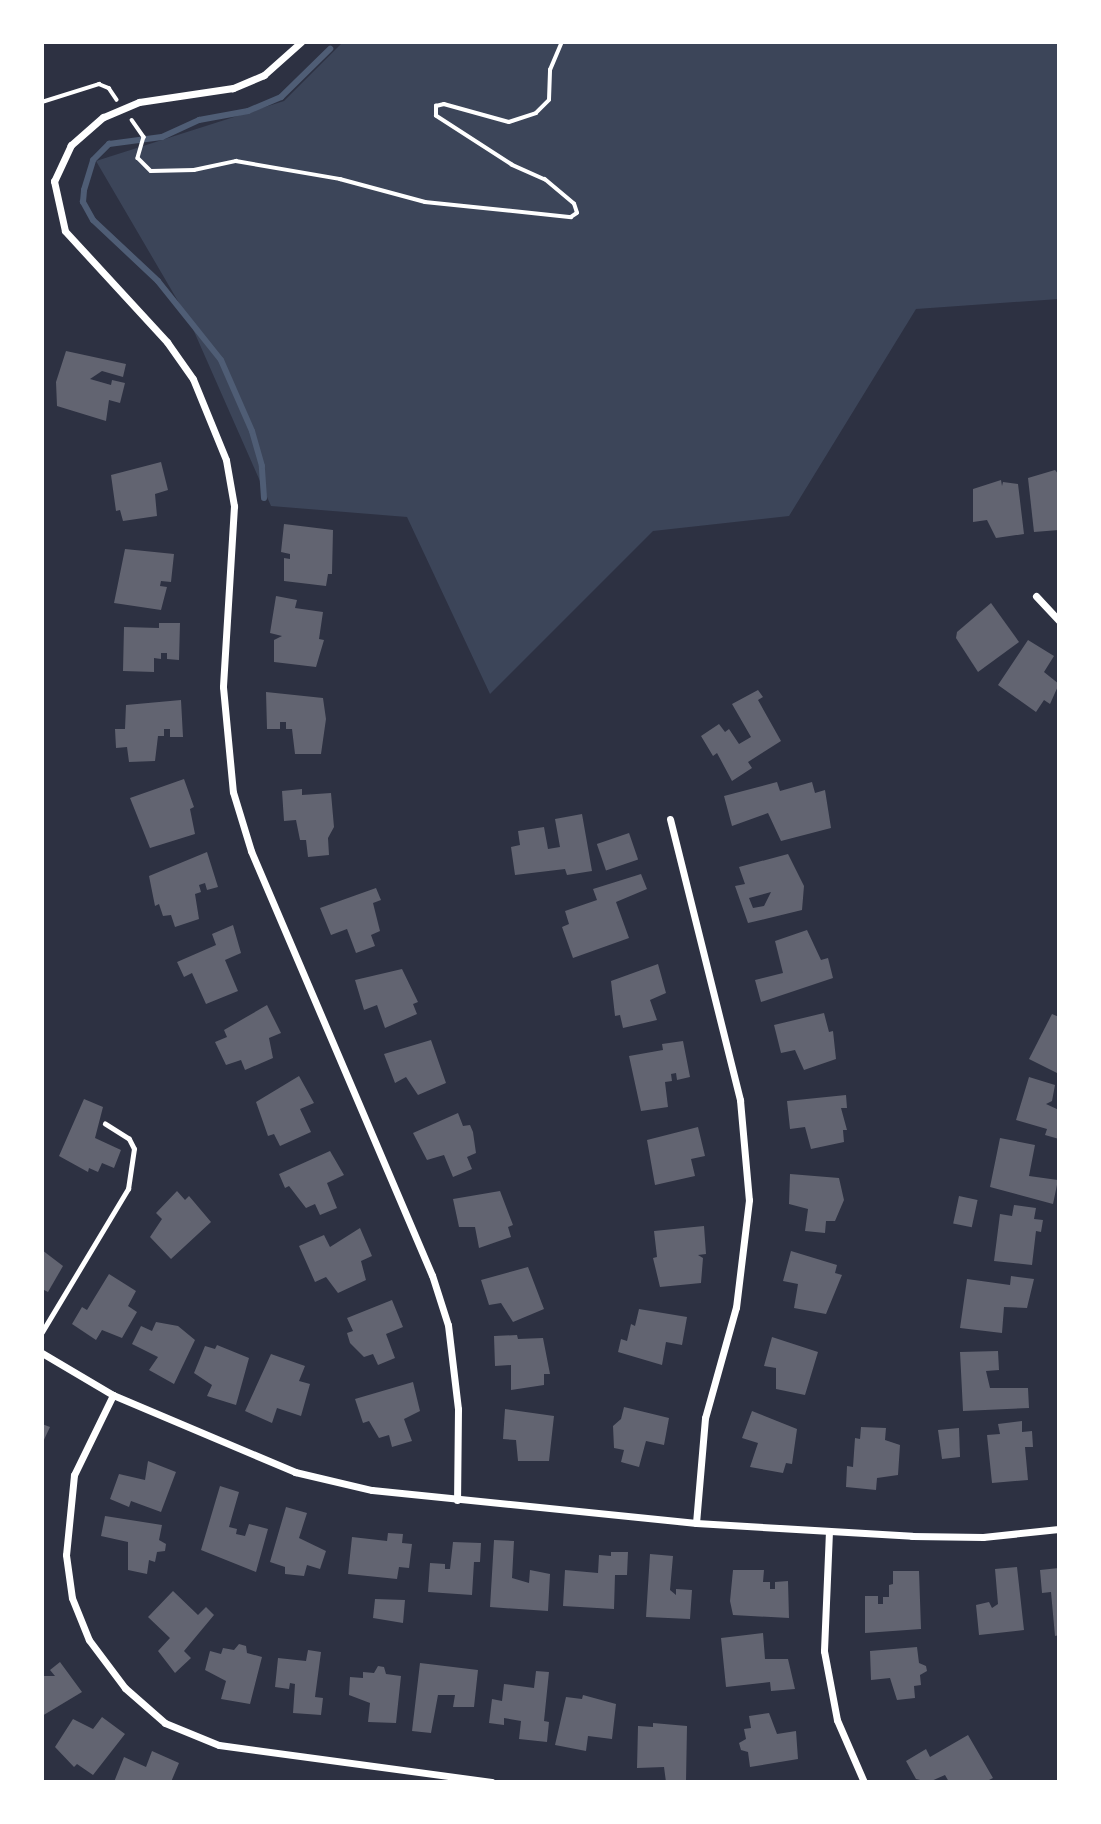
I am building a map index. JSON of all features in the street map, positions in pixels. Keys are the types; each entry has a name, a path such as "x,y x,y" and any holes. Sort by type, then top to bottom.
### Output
{"street":[{"path":"301,42 264,75 233,88 159,98 122,109 85,129 54,181 58,214 75,247 167,342 202,398 226,460 234,506 223,687 233,792 251,851 444,1312 456,1364 457,1500"},
{"path":"1037,596 1059,621"},
{"path":"670,819 740,1100 749,1200 736,1307 705,1418 696,1522"},
{"path":"42,1353 113,1395 295,1472 372,1490 696,1522 829,1531 983,1536 1059,1529"},
{"path":"113,1395 74,1475 65,1555 72,1598 89,1640 125,1688 165,1723 219,1745 492,1782"},
{"path":"829,1531 824,1651 837,1720 864,1782"}],"lane":[{"path":"42,1332 128,1189 134,1149 128,1139 106,1124"}],"path":[{"path":"42,102 99,84 109,88 144,137 138,158 151,171 194,170 236,161 341,178 425,202 571,217 577,213 575,204 545,180 512,165 436,116 436,106 444,103 509,122 536,113 549,100 550,70 562,42"}],"shaded area":[{"path":"343,42 1059,42 1059,299 916,309 789,516 653,531 490,694 407,517 271,506 189,320 96,161 284,101"}],"building":[{"path":"66,351 126,364 123,377 102,371 90,379 111,385 112,380 125,383 120,403 109,400 106,421 57,406 56,382"},
{"path":"161,462 168,490 155,494 157,516 123,521 120,510 116,511 111,475"},
{"path":"1055,470 1059,475 1059,530 1034,532 1028,478"},
{"path":"1001,480 1002,486 1003,482 1018,484 1024,534 996,538 987,520 973,522 973,489"},
{"path":"284,524 333,530 332,574 328,574 326,586 284,581 284,558 290,559 290,554 281,552"},
{"path":"125,549 174,554 171,582 161,581 160,586 167,587 161,610 114,603"},
{"path":"276,596 297,600 295,608 323,612 319,639 324,640 316,667 274,662 274,640 282,636 270,633"},
{"path":"991,603 1019,642 978,672 956,638 957,632"},
{"path":"159,623 180,623 179,660 167,659 167,653 161,653 161,659 154,658 154,672 123,671 124,627 159,628"},
{"path":"1028,640 1054,656 1044,672 1059,684 1050,704 1044,700 1036,712 998,685"},
{"path":"758,690 763,697 758,700 781,741 748,762 752,768 732,781 717,753 713,756 701,736 719,724 725,732 729,729 739,744 751,737 732,704"},
{"path":"266,692 323,698 326,719 321,754 295,754 292,729 286,729 286,722 280,722 280,729 267,729"},
{"path":"181,700 183,737 170,737 170,729 164,729 164,736 158,736 155,761 129,762 127,747 116,748 115,729 125,729 126,705"},
{"path":"184,779 194,807 190,809 195,834 150,848 130,798"},
{"path":"777,782 780,791 812,782 815,793 825,790 831,828 781,841 768,813 732,826 724,796"},
{"path":"302,789 302,795 331,793 334,827 328,838 329,855 308,857 306,840 300,840 296,820 284,821 282,791"},
{"path":"582,814 592,871 567,875 565,869 515,875 511,847 520,845 518,831 544,827 548,849 560,847 555,819"},
{"path":"629,833 638,859 606,871 597,844"},
{"path":"207,852 218,887 207,890 205,883 199,885 201,892 195,894 199,919 175,927 171,915 163,916 159,904 155,906 149,876"},
{"path":"788,854 804,886 802,910 748,923 735,886 745,884 739,867","holes":["771,892 764,906 753,908 749,898"]},
{"path":"641,874 647,889 616,902 629,938 573,958 562,927 569,924 565,911 597,900 593,889"},
{"path":"376,888 381,900 373,903 380,931 371,935 375,946 356,953 347,929 331,935 320,908"},
{"path":"233,925 241,953 225,960 238,991 206,1004 192,973 184,977 177,962 216,945 212,934"},
{"path":"807,930 821,960 828,958 833,978 761,1002 755,980 783,973 775,941"},
{"path":"658,964 666,993 650,1000 657,1020 623,1028 620,1015 615,1016 611,981"},
{"path":"402,969 418,1002 413,1004 417,1014 385,1028 377,1005 364,1010 355,980"},
{"path":"267,1005 281,1033 269,1038 273,1058 245,1070 241,1060 226,1065 215,1042 227,1037 224,1030"},
{"path":"824,1013 829,1032 833,1031 836,1059 804,1070 795,1050 781,1053 774,1025"},
{"path":"1052,1014 1059,1017 1059,1074 1029,1059"},
{"path":"431,1040 446,1083 418,1095 406,1077 395,1083 384,1054"},
{"path":"683,1041 690,1077 677,1080 676,1073 671,1074 672,1081 665,1082 668,1107 641,1111 629,1056 663,1050 662,1044"},
{"path":"299,1076 314,1103 300,1109 311,1132 280,1146 274,1134 268,1136 256,1102"},
{"path":"1029,1077 1055,1085 1052,1101 1046,1104 1059,1110 1059,1139 1045,1135 1047,1129 1016,1120"},
{"path":"846,1095 847,1108 841,1108 847,1130 843,1130 844,1142 811,1149 805,1127 790,1129 787,1101"},
{"path":"84,1099 103,1107 95,1138 121,1150 114,1168 102,1163 98,1172 89,1168 88,1172 59,1156"},
{"path":"458,1113 463,1126 470,1125 476,1153 467,1157 472,1169 453,1177 444,1155 427,1160 413,1133"},
{"path":"698,1127 705,1156 691,1159 695,1176 655,1185 647,1140"},
{"path":"1000,1138 1035,1145 1029,1176 1058,1180 1053,1204 990,1187"},
{"path":"330,1151 344,1175 327,1183 337,1208 320,1215 315,1204 306,1208 289,1186 285,1188 279,1174"},
{"path":"790,1174 839,1178 844,1200 835,1221 826,1221 825,1233 805,1231 808,1209 789,1204"},
{"path":"177,1191 185,1200 189,1196 211,1222 171,1259 150,1237 162,1219 156,1213"},
{"path":"500,1191 513,1225 508,1227 511,1237 479,1248 475,1227 459,1227 453,1199"},
{"path":"959,1196 978,1200 972,1227 953,1223"},
{"path":"1014,1205 1036,1208 1034,1219 1043,1220 1041,1232 1036,1231 1032,1265 994,1261 1000,1214 1012,1216"},
{"path":"704,1226 706,1254 698,1255 703,1258 701,1283 660,1287 653,1258 657,1257 654,1231"},
{"path":"360,1228 372,1256 361,1261 366,1280 338,1293 326,1277 315,1282 299,1246 324,1235 330,1247"},
{"path":"42,1250 63,1266 48,1292 42,1289"},
{"path":"791,1251 837,1265 835,1273 842,1275 826,1314 794,1308 798,1284 783,1281"},
{"path":"528,1267 544,1309 513,1322 501,1303 489,1305 481,1280"},
{"path":"109,1274 136,1291 128,1306 137,1312 122,1338 102,1330 96,1340 72,1324 82,1307 87,1310"},
{"path":"1011,1276 1034,1279 1027,1308 1004,1307 1002,1333 960,1328 967,1279 1010,1285"},
{"path":"392,1300 403,1327 386,1334 395,1358 378,1365 373,1354 364,1357 350,1343 347,1333 353,1331 347,1318"},
{"path":"639,1309 687,1317 682,1345 666,1342 662,1365 618,1352 621,1339 627,1341 631,1324 635,1326"},
{"path":"156,1322 178,1326 195,1340 174,1384 149,1370 158,1357 132,1344 141,1326 152,1331"},
{"path":"517,1335 518,1339 543,1338 550,1374 544,1374 544,1385 511,1390 511,1365 495,1366 494,1336"},
{"path":"772,1337 818,1352 805,1395 776,1389 776,1368 764,1366"},
{"path":"217,1345 249,1358 236,1405 207,1396 212,1385 194,1373 205,1346 215,1349"},
{"path":"998,1351 999,1370 986,1371 990,1388 1028,1388 1029,1408 963,1411 960,1352"},
{"path":"271,1354 305,1366 299,1381 310,1384 301,1416 277,1408 272,1423 245,1411"},
{"path":"413,1382 420,1411 404,1419 412,1441 392,1447 389,1435 379,1438 369,1421 363,1423 355,1399"},
{"path":"624,1407 669,1418 664,1445 646,1441 639,1467 621,1462 624,1450 614,1448 613,1426 621,1419"},
{"path":"505,1409 554,1416 549,1461 518,1461 516,1440 503,1439"},
{"path":"752,1411 797,1429 792,1464 786,1463 783,1473 750,1467 758,1443 742,1438"},
{"path":"1022,1421 1022,1432 1032,1431 1033,1447 1025,1447 1028,1480 992,1483 987,1435 1000,1434 998,1424"},
{"path":"42,1424 50,1427 42,1444"},
{"path":"861,1427 886,1428 885,1440 900,1445 898,1475 877,1478 876,1490 846,1487 847,1466 853,1467 855,1438 860,1439"},
{"path":"959,1428 960,1457 942,1459 938,1430"},
{"path":"148,1461 176,1472 161,1512 131,1501 129,1507 110,1499 119,1474 145,1480"},
{"path":"220,1486 239,1492 229,1527 237,1529 236,1534 245,1536 249,1524 268,1529 256,1572 201,1550"},
{"path":"286,1507 307,1513 299,1538 326,1551 320,1569 307,1565 304,1576 285,1574 285,1567 270,1562"},
{"path":"105,1516 162,1525 159,1540 166,1544 165,1551 157,1552 155,1562 149,1560 147,1574 128,1570 128,1542 101,1536"},
{"path":"388,1533 403,1534 402,1543 412,1544 409,1568 399,1567 397,1579 348,1574 352,1537 387,1541"},
{"path":"494,1540 514,1541 512,1578 529,1583 530,1570 550,1574 548,1611 490,1607"},
{"path":"453,1542 481,1543 480,1562 474,1562 472,1595 428,1592 430,1563 445,1564 445,1569 450,1569"},
{"path":"611,1552 628,1552 627,1575 615,1575 614,1609 563,1606 565,1570 598,1573 599,1555 611,1556"},
{"path":"650,1554 673,1556 670,1590 676,1595 676,1589 692,1590 690,1619 646,1617"},
{"path":"1017,1567 1024,1630 979,1635 976,1605 989,1602 992,1608 998,1604 995,1569"},
{"path":"1059,1568 1059,1635 1055,1636 1051,1592 1042,1593 1040,1570"},
{"path":"733,1570 764,1570 763,1582 770,1582 770,1589 775,1589 775,1582 788,1581 789,1618 733,1615 730,1601"},
{"path":"893,1571 919,1571 921,1629 865,1633 865,1596 878,1596 878,1604 883,1604 883,1597 889,1597 889,1585 893,1584"},
{"path":"173,1591 198,1615 206,1607 214,1615 184,1651 191,1658 175,1673 158,1651 170,1638 148,1617"},
{"path":"375,1599 405,1600 403,1623 373,1618"},
{"path":"763,1633 765,1659 788,1659 795,1689 771,1691 770,1682 726,1687 721,1638"},
{"path":"239,1644 246,1646 247,1653 262,1657 250,1704 221,1699 226,1681 205,1670 210,1651 221,1654 223,1648 234,1650"},
{"path":"917,1647 919,1663 926,1666 927,1671 920,1675 921,1685 914,1686 915,1698 897,1700 890,1678 871,1680 870,1651"},
{"path":"308,1650 321,1652 315,1697 323,1698 321,1715 293,1713 295,1684 290,1683 289,1689 275,1687 278,1658 306,1661"},
{"path":"60,1662 82,1692 42,1716 42,1676 55,1676 50,1670"},
{"path":"420,1663 478,1670 474,1707 453,1707 455,1695 438,1695 431,1733 412,1731"},
{"path":"378,1666 384,1667 386,1674 401,1676 396,1723 368,1722 370,1703 349,1695 350,1677 363,1678 363,1672 374,1673"},
{"path":"536,1671 549,1672 544,1721 549,1722 547,1742 519,1739 521,1721 504,1718 504,1725 489,1723 492,1699 502,1701 504,1684 534,1688"},
{"path":"583,1695 616,1704 612,1739 588,1736 586,1751 555,1745 566,1697 582,1699"},
{"path":"769,1713 777,1734 796,1731 798,1759 750,1767 748,1752 741,1750 739,1743 746,1739 744,1729 751,1728 749,1716"},
{"path":"102,1717 125,1734 93,1775 77,1764 74,1767 55,1747 73,1719 93,1729"},
{"path":"653,1723 687,1726 686,1782 666,1782 664,1767 637,1768 638,1726 653,1727"},
{"path":"968,1735 993,1778 985,1782 949,1782 945,1775 929,1782 916,1779 906,1761 926,1749 930,1757"},
{"path":"152,1751 179,1763 171,1782 114,1782 124,1757 146,1767"}],"waterway":[{"path":"264,498 262,466 252,431 221,360 158,281 93,220 83,202 84,190 93,160 109,144 162,137 199,120 248,111 281,97 330,49"}]}
